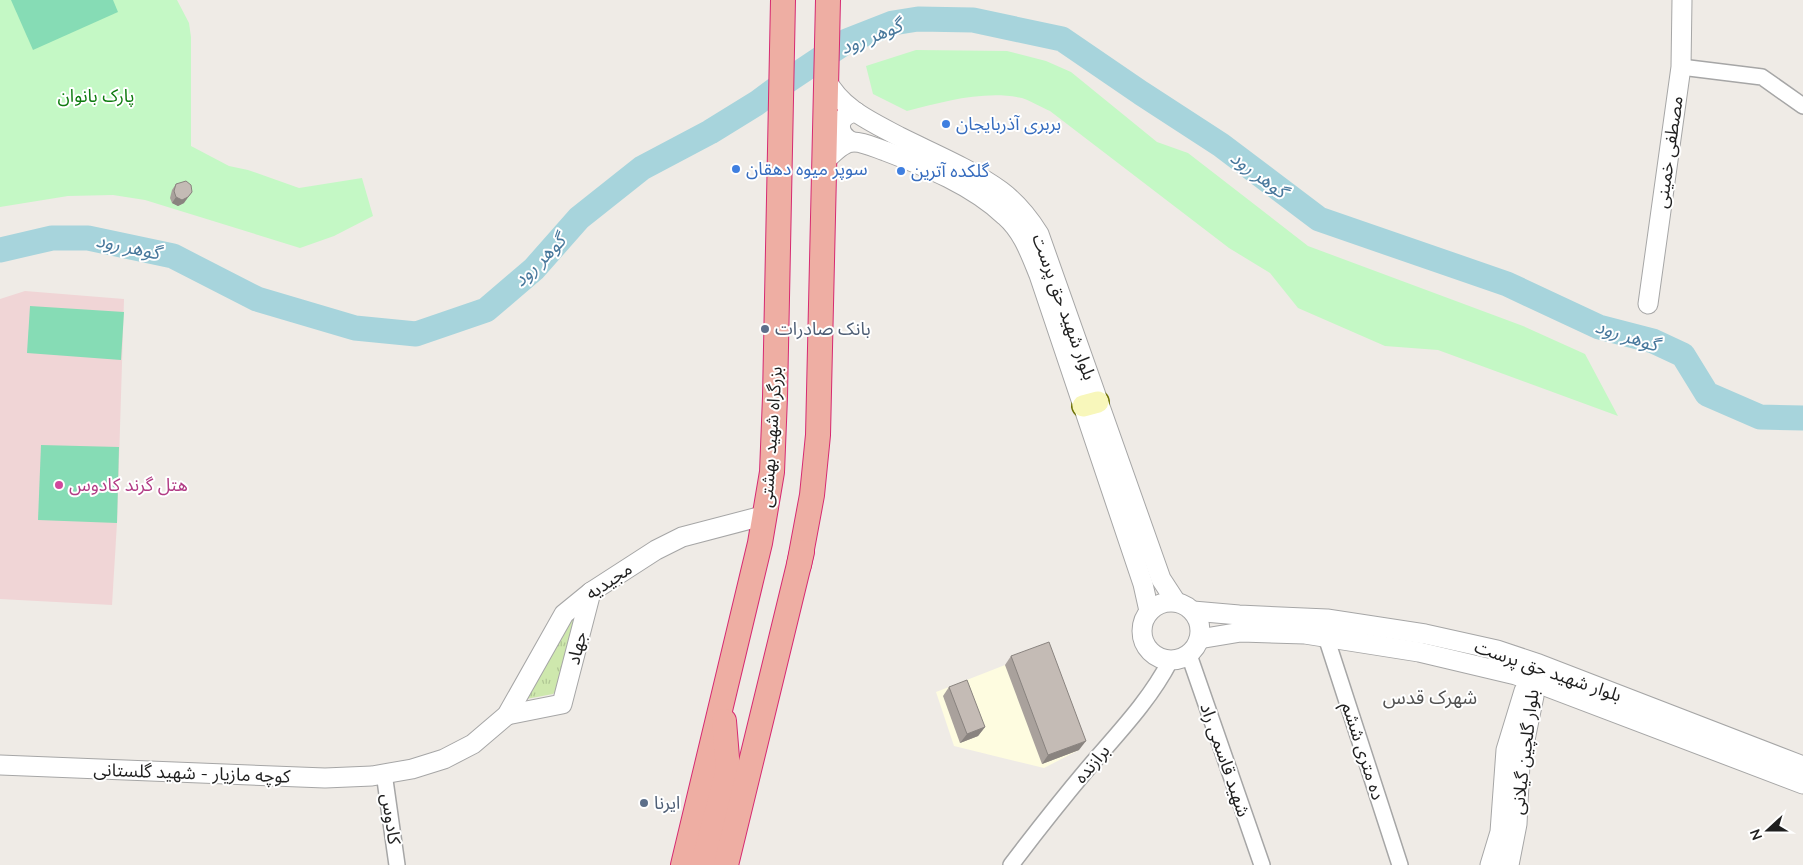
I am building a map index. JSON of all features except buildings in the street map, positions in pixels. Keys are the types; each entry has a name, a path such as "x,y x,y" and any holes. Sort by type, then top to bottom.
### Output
{"highway":[{"name":"بزرگراه شهید بهشتی","path":"726,865 715,820 722,702 766,515 773,460 780,152 777,58 783,0"},
{"name":"بزرگراه شهید بهشتی","path":"683,865 715,820 800,558 812,495 817,447 827,7"},
{"path":"705,865 715,820"}],"street":[{"name":"مصطفی خمینی","path":"1648,304 1681,67 1682,0"},
{"path":"1681,67 1762,77 1803,106"},
{"name":"بلوار شهید حق پرست","path":"826,79 830,87 861,117 984,180 1002,192 1026,215 1039,234 1049,258 1143,584 1149,611"},
{"path":"850,108 850,113 844,117 840,124 841,132 845,138 852,142"},
{"path":"824,162 837,150 852,142"},
{"name":"بلوار شهید حق پرست","path":"852,142 870,146 910,161 958,183 1006,216 1024,238 1161,578 1176,602"},
{"name":"مجیدیه","path":"507,714 564,614 591,592 656,550 682,537 766,515"},
{"name":"جهاد","path":"507,714 562,704 591,592"},
{"path":"1166,601 1176,602 1185,605 1193,611 1198,619 1200,629 1195,648 1188,655 1170,661 1152,654 1142,638 1141,628 1149,611 1157,605 1166,601"},
{"name":"بلوار شهید حق پرست","path":"1193,611 1327,619 1425,634 1497,650 1536,672 1802,776"},
{"path":"1382,646 1385,627"},
{"name":"بلوار شهید حق پرست","path":"1199,638 1241,632 1305,634 1419,652 1516,675 1536,672"},
{"name":"ده متری ششم","path":"1326,638 1400,865"},
{"name":"شهید قاسمی راد","path":"1188,655 1262,865"},
{"name":"برازنده","path":"1011,865 1059,802 1131,718 1161,679 1170,661"},
{"name":"بلوار گلچین گیلانی","path":"1509,865 1512,763 1524,691 1536,672"},
{"name":"کوچه مازیار - شهید گلستانی","path":"0,765 325,778 372,776 412,769 444,759 473,744 507,714"},
{"name":"کادوس","path":"384,773 397,865"},
{"name":"بلوار گلچین گیلانی","path":"1490,865 1500,832 1509,822"}],"shaded area":[{"name":"هتل گرند کادوس","path":"25,291 124,299 117,523 112,605 0,599 0,299"},
{"path":"1005,665 1079,750 1044,768 954,746 936,692"}],"green space":[{"name":"پارک بانوان","path":"0,0 177,0 189,23 191,37 191,146 229,166 248,170 299,188 362,178 373,216 334,236 300,248 145,200 113,195 68,196 0,207"},
{"path":"11,0 113,0 118,12 33,50"},
{"path":"916,50 1007,51 1046,61 1071,72 1157,142 1188,153 1308,246 1523,326 1585,354 1618,416 1438,350 1385,346 1298,308 1270,273 1229,248 1050,111 1029,101 1008,96 978,96 907,111 873,94 866,66"},
{"path":"30,306 124,312 121,360 27,353"},
{"path":"41,445 119,447 117,523 38,520"},
{"path":"571,615 577,619 561,686 553,694 521,700"}],"waterway":[{"name":"گوهر رود","path":"0,250 52,238 88,238 173,256 257,299 355,328 416,334 486,310 534,269 579,218 642,168 710,132 757,103 847,41 893,23 918,19 973,20 1062,39 1221,145 1319,219 1507,284 1599,327 1653,341 1683,355 1707,394 1760,417 1803,418"}],"place":[{"name":"بربری آذربایجان","path":"946,124"},
{"name":"سوپر میوه دهقان","path":"736,169"},
{"name":"گلکده آترین","path":"901,171"},
{"name":"بانک صادرات","path":"765,329"},
{"name":"هتل گرند کادوس","path":"59,485"},
{"name":"ایرنا","path":"644,803"}],"district":[{"name":"شهرک قدس","path":"1430,697"}]}
